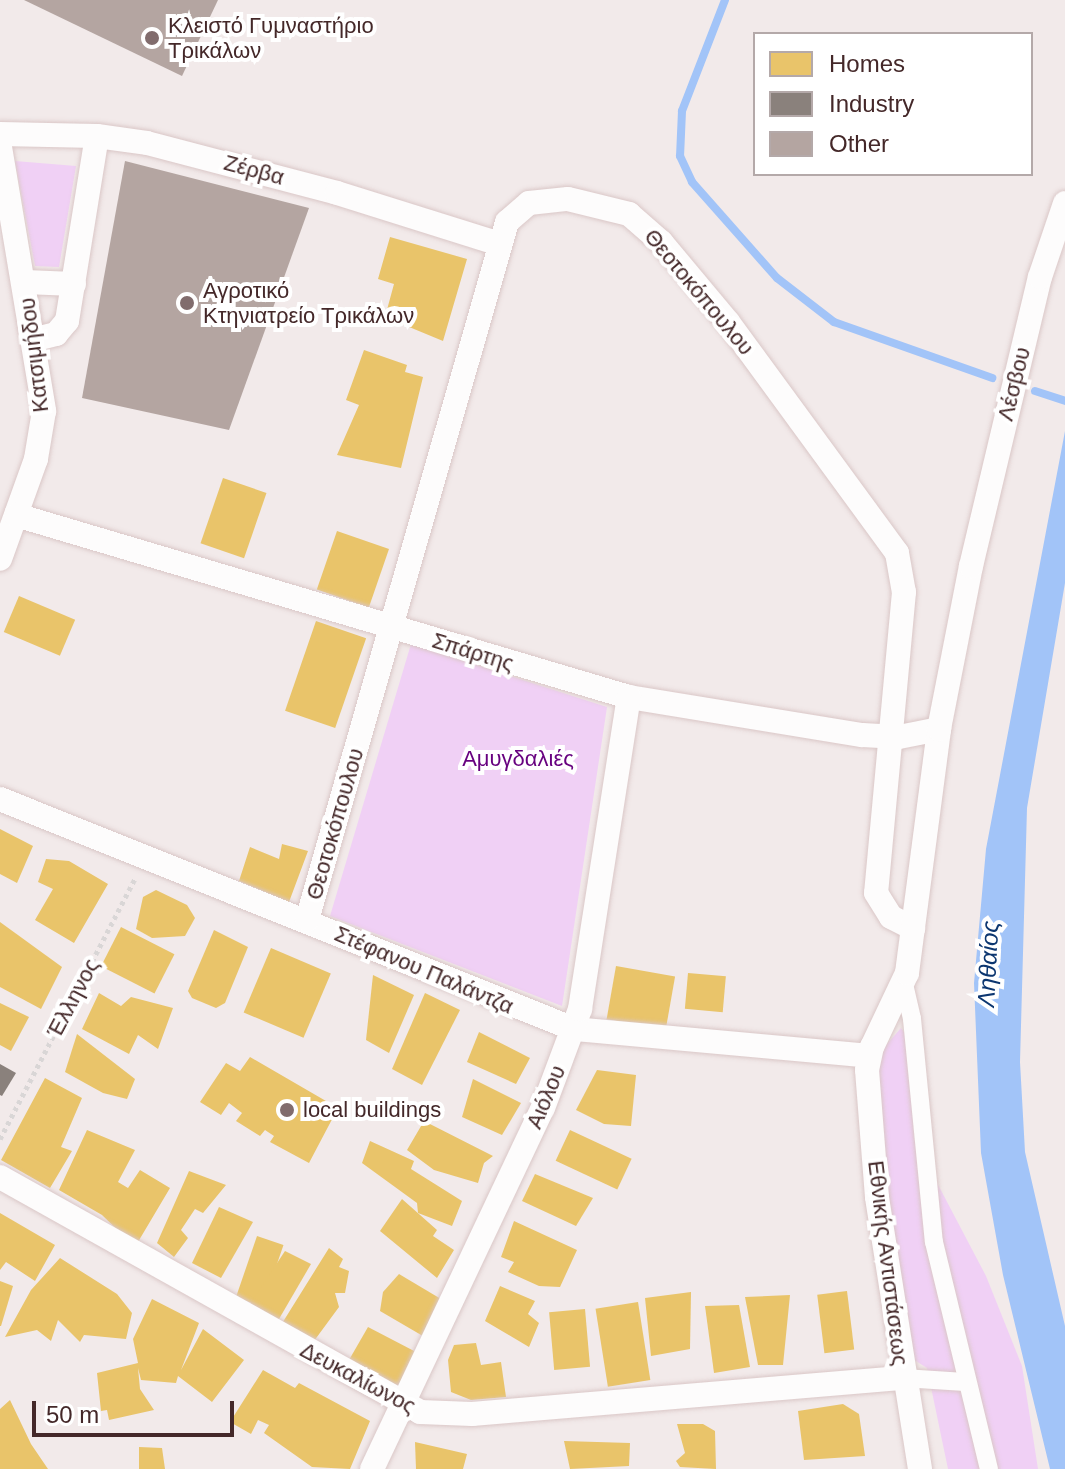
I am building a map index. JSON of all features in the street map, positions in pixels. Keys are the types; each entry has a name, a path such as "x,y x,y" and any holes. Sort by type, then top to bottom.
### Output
{"street":[{"name":"Ζέρβα","path":"0,134 97,136 181,150 500,244"},
{"path":"36,339 63,328 74,284 97,136"},
{"name":"Κατσιμήδου","path":"0,147 36,339 41,438 0,559"},
{"name":"Θεοτοκόπουλου","path":"307,920 509,217 529,203 568,199 613,207 640,222 661,242 728,322 897,553 904,592 876,893 891,917 913,928"},
{"name":"Λέσβου","path":"869,1056 904,984 939,729 971,566 1040,277 1065,203"},
{"path":"25,282 74,284"},
{"name":"Σπάρτης","path":"16,515 629,697 891,738 939,729"},
{"name":"Αιόλου","path":"372,1469 400,1404 543,1108 574,1029 589,974 629,697"},
{"name":"Στέφανου Παλάντζα","path":"0,799 574,1029 869,1056"},
{"path":"904,984 912,1019 934,1242 965,1382 989,1469"},
{"name":"Εθνικής Αντιστάσεως","path":"869,1056 877,1197 903,1378 920,1469"},
{"name":"Δευκαλίωνος","path":"0,1177 400,1404 443,1415 903,1378"},
{"path":"903,1378 965,1382"}],"path":[{"name":"Έλληνος","path":"0,1139 146,857"}],"green space":[{"path":"15,161 76,166 59,267 35,266"},
{"name":"Αμυγδαλιές","path":"411,644 607,707 562,1006 330,916"},
{"path":"901,1028 910,1041 914,1139 986,1276 1022,1366 1038,1469 948,1469 927,1368 908,1356 889,1248 875,1083 880,1052"}],"water":[{"name":"Ληθαίος","path":"1065,431 1065,583 1027,808 1020,1062 1025,1152 1065,1326 1065,1469 1050,1469 1003,1275 981,1153 974,983 986,849"}],"building: Homes":[{"path":"390,237 467,259 443,341 385,317 394,284 378,279"},
{"path":"364,350 407,365 405,372 423,377 401,468 337,455 359,405 346,400"},
{"path":"223,478 266,493 244,558 201,543"},
{"path":"337,531 389,549 369,608 317,590"},
{"path":"19,596 75,620 60,656 4,632"},
{"path":"316,621 366,638 335,728 285,711"},
{"path":"0,829 33,846 17,883 0,874"},
{"path":"282,844 308,851 289,902 239,881 250,847 279,859"},
{"path":"46,859 69,861 108,884 74,943 35,920 53,889 38,882"},
{"path":"156,890 187,905 195,918 185,936 152,938 136,929 143,897"},
{"path":"0,922 62,967 41,1009 0,987"},
{"path":"121,927 174,954 154,993 101,966"},
{"path":"214,930 248,947 225,1003 216,1008 192,998 188,991"},
{"path":"271,948 331,973 303,1038 244,1012"},
{"path":"616,966 675,976 666,1030 607,1019"},
{"path":"688,973 726,976 723,1012 685,1009"},
{"path":"373,975 414,995 389,1053 366,1040"},
{"path":"99,993 121,1006 131,997 173,1008 158,1049 138,1035 129,1054 82,1029"},
{"path":"425,993 460,1010 422,1085 392,1069"},
{"path":"0,1003 29,1017 11,1051 0,1045"},
{"path":"479,1032 530,1058 516,1084 467,1062"},
{"path":"77,1034 135,1079 127,1099 103,1093 65,1072"},
{"name":"local buildings","path":"250,1057 338,1108 309,1163 270,1142 274,1136 265,1130 260,1136 236,1121 242,1113 229,1103 221,1115 200,1102 226,1063 240,1071"},
{"path":"597,1070 636,1075 631,1126 604,1124 576,1110"},
{"path":"45,1078 82,1098 61,1147 72,1151 50,1188 1,1160"},
{"path":"473,1079 521,1103 502,1135 462,1117"},
{"path":"424,1121 493,1156 484,1163 478,1183 434,1170 407,1150"},
{"path":"87,1130 135,1150 118,1182 128,1188 140,1170 170,1188 135,1247 102,1215 59,1190"},
{"path":"570,1130 632,1159 617,1190 556,1161"},
{"path":"370,1141 414,1161 411,1169 462,1201 452,1226 418,1213 417,1203 362,1163"},
{"path":"189,1171 226,1185 203,1213 195,1209 181,1230 188,1238 174,1257 157,1243"},
{"path":"535,1174 593,1198 576,1226 522,1201"},
{"path":"402,1199 437,1230 433,1236 454,1250 437,1278 380,1231"},
{"path":"219,1207 253,1222 221,1278 192,1263"},
{"path":"0,1213 55,1245 35,1281 6,1262 0,1270"},
{"path":"514,1221 577,1250 560,1287 539,1286 508,1272 514,1262 501,1257"},
{"path":"257,1236 283,1245 262,1307 236,1297"},
{"path":"329,1248 343,1259 339,1267 349,1271 345,1293 335,1293 339,1307 314,1341 281,1325"},
{"path":"285,1251 311,1264 279,1319 270,1321 248,1307"},
{"path":"60,1258 117,1294 132,1313 126,1339 84,1335 80,1342 58,1320 51,1341 37,1330 5,1337 31,1290"},
{"path":"399,1274 446,1302 428,1339 380,1311 383,1292"},
{"path":"0,1281 13,1286 1,1326 0,1326"},
{"path":"500,1286 535,1301 528,1314 539,1323 529,1347 485,1321"},
{"path":"847,1291 854,1350 824,1353 817,1295"},
{"path":"691,1292 690,1349 651,1356 645,1298"},
{"path":"790,1295 783,1365 758,1365 745,1297"},
{"path":"152,1299 199,1323 181,1370 203,1329 244,1360 212,1402 178,1376 176,1383 141,1380 138,1368 140,1389 154,1410 109,1420 107,1410 101,1411 97,1373 138,1363 133,1339"},
{"path":"638,1302 650,1380 608,1387 596,1309"},
{"path":"739,1305 750,1367 714,1373 705,1306"},
{"path":"585,1309 590,1367 554,1370 549,1312"},
{"path":"368,1327 416,1352 399,1390 349,1360"},
{"path":"476,1343 481,1365 501,1362 506,1397 471,1400 451,1392 448,1360 454,1345"},
{"path":"263,1370 295,1388 299,1383 370,1421 350,1469 312,1467 264,1433 269,1425 258,1420 251,1434 230,1422"},
{"path":"10,1400 31,1444 48,1469 0,1469 0,1409"},
{"path":"843,1404 859,1414 865,1456 804,1460 798,1411"},
{"path":"677,1424 703,1424 715,1431 716,1469 680,1467 676,1461 685,1453"},
{"path":"564,1441 630,1443 629,1466 570,1469"},
{"path":"415,1442 467,1454 463,1469 416,1469"},
{"path":"139,1447 162,1448 165,1469 139,1469"}],"building: Industry":[{"path":"0,1064 16,1073 2,1096 0,1095"}],"building: Other":[{"name":"Κλειστό Γυμναστήριο Τρικάλων","path":"24,0 218,0 182,76"},
{"name":"Αγροτικό Κτηνιατρείο Τρικάλων","path":"125,161 309,208 229,430 82,398"}],"waterway":[{"path":"725,0 682,111 680,156 692,182 777,278 834,322 992,378"},
{"path":"1035,391 1065,401"}],"place":[{"name":"Κλειστό Γυμναστήριο Τρικάλων","path":"152,38"},
{"name":"Αγροτικό Κτηνιατρείο Τρικάλων","path":"187,303"},
{"name":"local buildings","path":"287,1110"}]}
